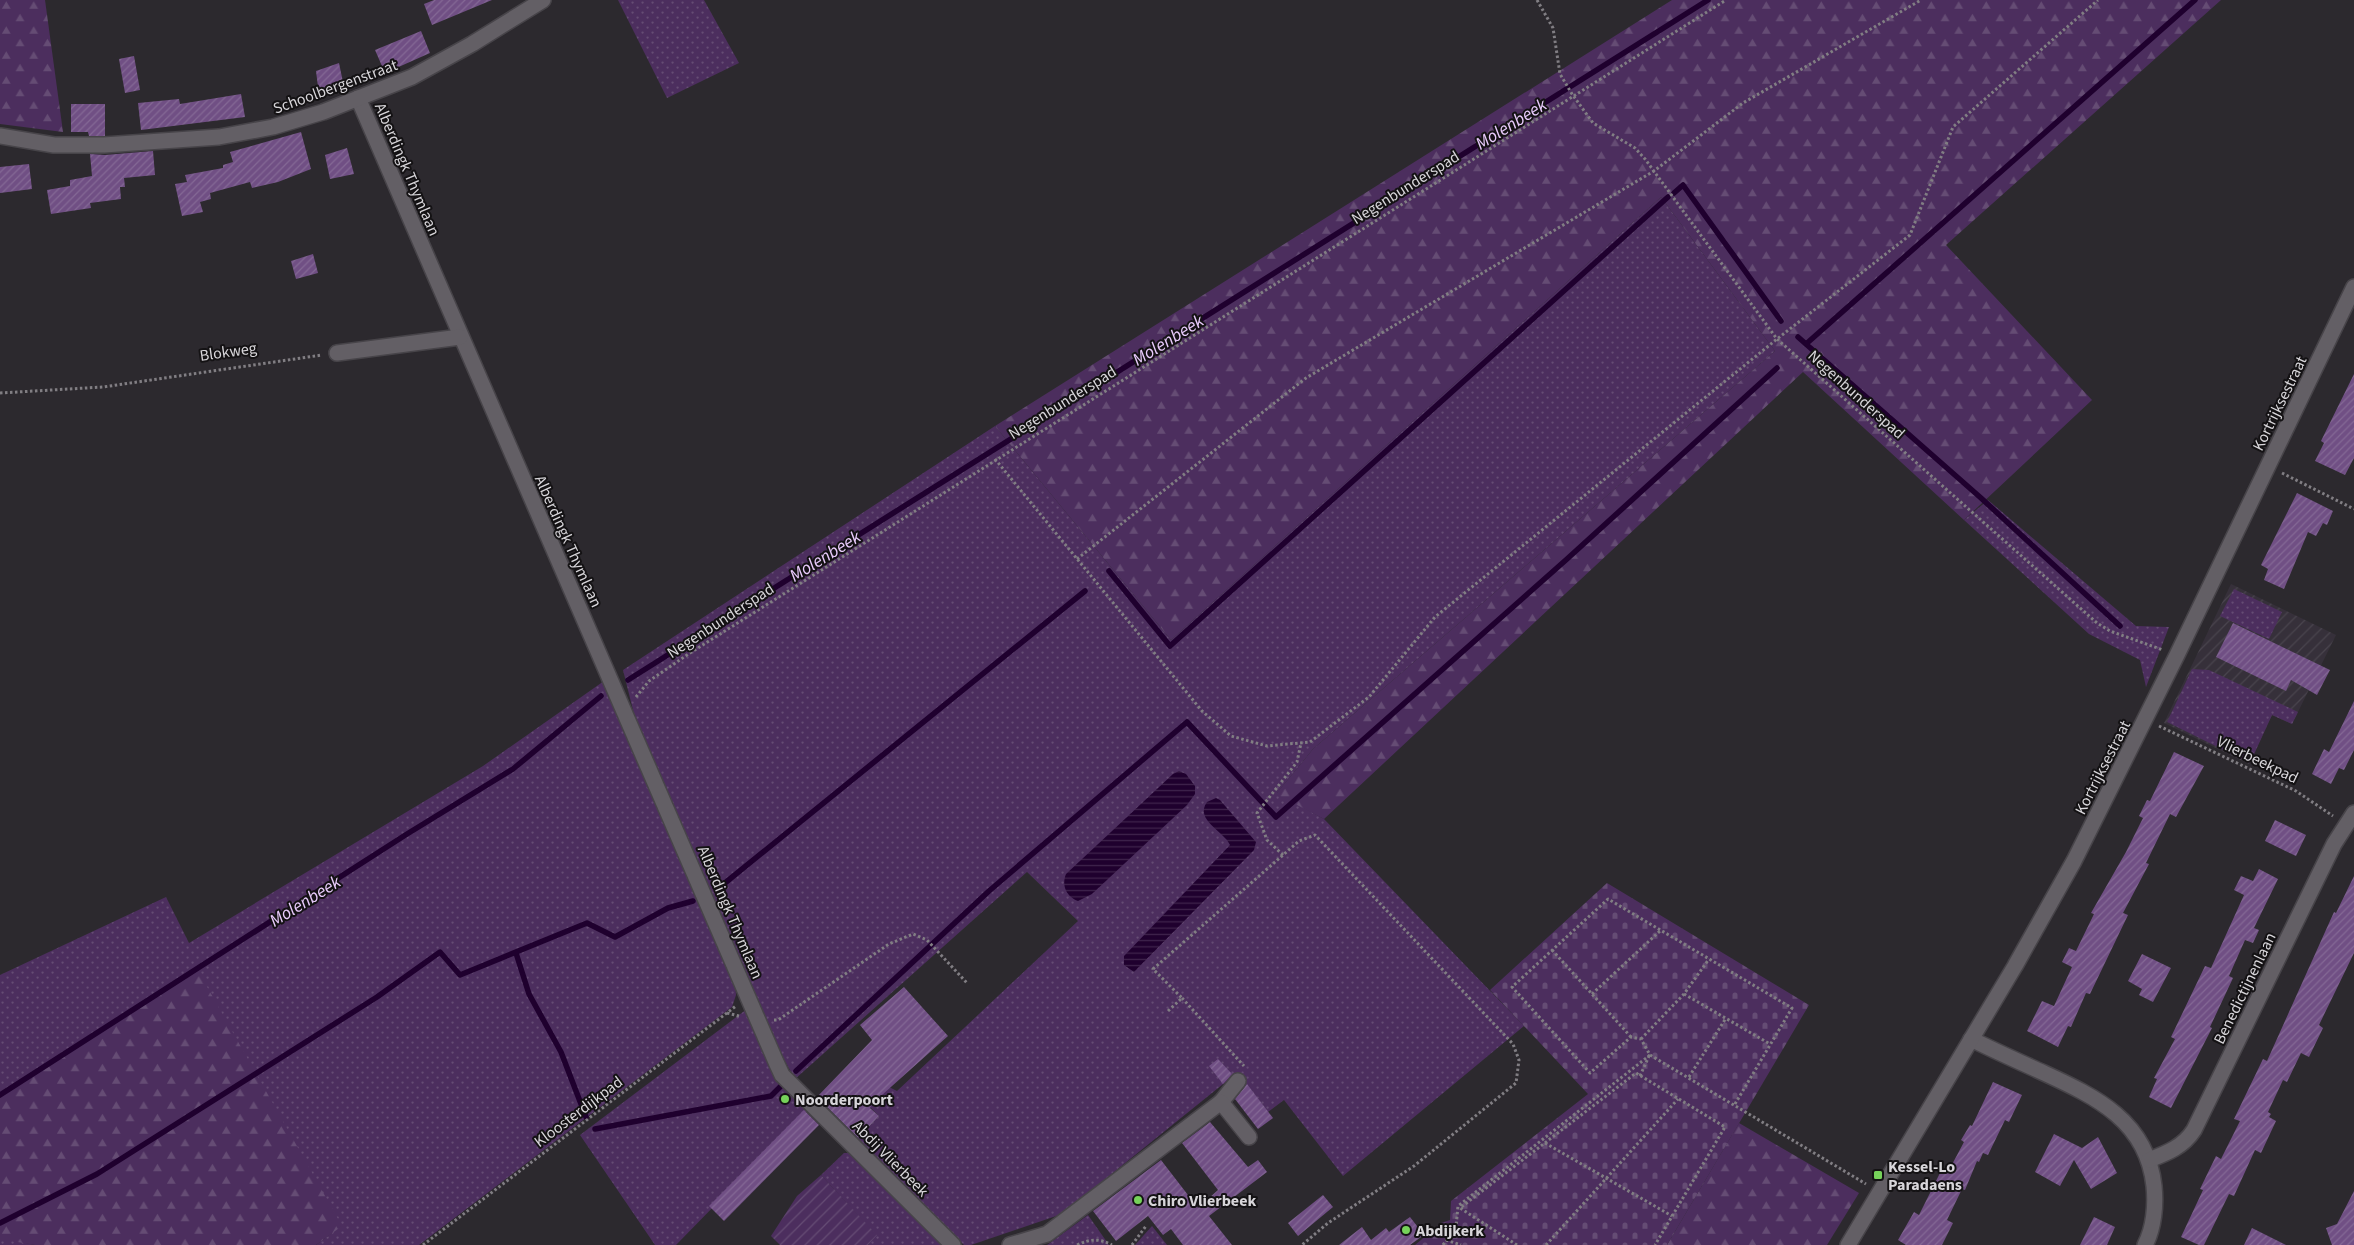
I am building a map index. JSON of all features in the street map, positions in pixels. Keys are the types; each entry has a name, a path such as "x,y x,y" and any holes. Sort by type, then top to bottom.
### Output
{"street":[{"name":"Schoolbergenstraat","path":"0,136 54,145 104,145 219,137 272,127 323,112 412,77 472,44 543,0"},
{"name":"Alberdingk Thymlaan","path":"358,98 460,337 782,1074"},
{"name":"Kortrijksestraat","path":"1848,1245 1972,1039 2074,861 2177,655 2354,287"},
{"path":"337,353 460,337"},
{"name":"Benedictijnenlaan","path":"2149,1160 2174,1150 2188,1139 2194,1130 2350,819"},
{"path":"1972,1039 2084,1092 2110,1108 2121,1118 2145,1148 2153,1175 2155,1206 2145,1245"},
{"name":"Abdij Vlierbeek","path":"782,1074 952,1245"},
{"path":"1034,1245 1221,1102 1238,1081"},
{"path":"1221,1102 1249,1138"},
{"path":"1010,1245 1047,1234"}],"path":[{"name":"Negenbunderspad","path":"1537,0 1553,28 1560,74 1592,123 1635,148 1654,171 1777,339 2097,623 2110,631 2177,655"},
{"name":"Negenbunderspad","path":"624,710 649,681 690,653 1726,0"},
{"path":"1077,559 1306,378 1654,171 1743,103 1921,0"},
{"path":"995,459 1202,711 1231,736 1267,746 1310,742 1369,697 1435,617 1777,339 1910,235 1953,127 2098,0"},
{"name":"Blokweg","path":"0,394 103,387 337,353"},
{"path":"2269,465 2354,509"},
{"name":"Vlierbeekpad","path":"2145,720 2296,791 2350,819"},
{"path":"1284,855 1267,840 1256,813 1270,798 1297,762 1301,743"},
{"path":"1238,1081 1250,1071 1154,968 1299,841 1315,835 1509,1039 1519,1060 1516,1084 1414,1166 1328,1224 1302,1245"},
{"path":"1631,1037 1590,1074 1512,987 1608,899 1792,1008 1735,1104"},
{"path":"1592,994 1661,930"},
{"path":"759,1021 778,1020 889,944 912,934 927,940 967,983"},
{"path":"1552,950 1631,1037 1641,1039 1650,1054 1880,1192"},
{"path":"1641,1039 1684,994 1709,959"},
{"path":"1684,994 1770,1044"},
{"name":"Kloosterdijkpad","path":"423,1245 748,996"},
{"path":"1168,1011 1182,998"},
{"path":"1689,1077 1726,1018"},
{"path":"1640,1076 1650,1054"},
{"path":"1444,1245 1456,1227 1458,1206 1650,1054"},
{"path":"1517,1245 1460,1208 1636,1073 1725,1128 1655,1245"},
{"path":"1546,1245 1678,1099"},
{"path":"1545,1143 1672,1216"},
{"path":"1132,1245 1146,1226"},
{"path":"1077,1245 1100,1239 1112,1245"},
{"path":"1446,1240 1461,1245"}],"shaded area":[{"path":"2231,584 2336,635 2292,724 2272,715 2249,764 2164,723"},
{"path":"1179,771 1186,774 1195,786 1195,794 1187,805 1092,894 1078,901 1071,897 1064,883 1066,874 1173,774"},
{"path":"1216,798 1220,800 1256,842 1254,850 1134,972 1124,965 1124,956 1230,845 1211,825 1204,814 1207,802"}],"green space":[{"path":"0,0 45,0 63,132 0,124"},
{"path":"618,0 704,0 739,63 667,98"},
{"path":"1672,0 2221,0 1946,245 2092,400 1964,520 1803,372 1324,819 1276,794 1313,749 1775,351 1661,197 1171,640 995,426"},
{"path":"1661,197 1775,351 1313,749 1277,793 1324,819 1524,1026 1343,1176 1284,1100 1268,1112 1247,1085 1244,1087 1233,1076 1062,1214 971,1245 964,1245 857,1139 879,1116 867,1104 885,1085 897,1091 1078,921 1027,872 795,1079 777,1047 634,714 623,670 995,426 1171,640"},
{"path":"1988,500 2136,626 2169,627 2146,687 2140,660 2089,634 1964,520"},
{"path":"2234,589 2282,612 2269,639 2220,616"},
{"path":"2192,669 2209,670 2298,712 2292,724 2272,715 2250,763 2167,722"},
{"path":"604,681 735,982 736,995 732,1007 419,1245 316,1245 341,1226 196,969 0,1095 0,975 166,897 189,943 483,766"},
{"path":"1607,883 1809,1005 1667,1245 1415,1245 1441,1223 1450,1220 1451,1201 1588,1094 1490,990"},
{"path":"197,969 342,1226 316,1245 35,1245 0,1239 0,1095"},
{"path":"747,1009 809,1109 676,1245 655,1245 580,1135"},
{"path":"1739,1123 1859,1193 1827,1245 1667,1245"},
{"path":"844,1153 852,1153 942,1245 868,1245 876,1235 821,1175"},
{"path":"821,1175 877,1235 868,1245 780,1245 771,1236 797,1196"},
{"path":"1088,1215 1109,1245 1047,1245"},
{"path":"1152,1226 1167,1245 1135,1245"},
{"path":"0,1239 35,1245 0,1245"}],"building":[{"path":"434,0 492,0 432,25 424,4"},
{"path":"421,31 430,53 385,73 375,50"},
{"path":"134,56 140,90 125,93 119,59"},
{"path":"339,63 344,87 319,95 316,71"},
{"path":"241,94 245,117 141,130 138,103 179,99 180,104"},
{"path":"71,104 105,104 105,136 89,136 88,132 71,132"},
{"path":"301,132 311,169 278,182 252,188 250,182 210,193 211,199 200,202 203,212 182,216 175,184 187,182 185,175 223,168 223,165 233,162 230,152"},
{"path":"347,148 354,174 330,179 325,155"},
{"path":"153,151 155,175 124,178 125,187 120,187 121,199 90,203 91,208 51,214 47,190 70,186 70,180 92,176 90,154 105,155"},
{"path":"29,164 32,189 0,193 0,167"},
{"path":"313,254 318,273 296,279 291,261"},
{"path":"2354,374 2354,458 2345,475 2315,461 2324,443 2321,441"},
{"path":"2297,493 2333,511 2327,525 2323,523 2316,536 2308,532 2284,589 2264,580 2268,569 2261,565"},
{"path":"2233,623 2330,670 2317,695 2291,680 2286,691 2216,657"},
{"path":"2354,701 2354,750 2344,770 2339,768 2331,784 2312,774 2324,749 2329,752"},
{"path":"2174,752 2204,766 2176,817 2170,814 2146,863 2149,864 2123,913 2128,915 2090,994 2086,993 2071,1027 2068,1026 2058,1047 2027,1031 2042,1001 2054,1006 2072,967 2062,962 2069,948 2076,951 2094,914 2091,913 2126,852 2143,818 2139,816 2147,800 2150,801"},
{"path":"2275,820 2306,835 2296,856 2265,841"},
{"path":"2259,869 2278,879 2254,928 2259,930 2253,943 2245,940 2229,976 2233,978 2210,1027 2212,1028 2171,1108 2149,1097 2157,1079 2154,1078 2175,1039 2171,1037 2205,966 2211,968 2244,895 2234,890 2241,876 2253,881"},
{"path":"2354,876 2354,953 2319,1025 2323,1028 2309,1057 2301,1053 2287,1082 2283,1080 2268,1112 2271,1114 2269,1117 2276,1121 2261,1153 2255,1150 2234,1196 2229,1194 2204,1245 2199,1245 2181,1237 2203,1190 2200,1189 2216,1156 2221,1159 2240,1121 2234,1119 2263,1059 2267,1061 2334,912 2336,913"},
{"path":"2142,954 2171,968 2153,1002 2139,995 2142,989 2128,981"},
{"path":"904,987 948,1036 873,1103 870,1108 879,1116 858,1138 817,1097 872,1040 860,1025"},
{"path":"1218,1059 1232,1074 1223,1084 1209,1066"},
{"path":"1993,1082 2022,1095 2009,1122 2005,1120 1988,1155 1983,1153 1979,1162 1977,1161 1965,1190 1962,1189 1947,1220 1953,1223 1942,1245 1906,1245 1898,1240 1914,1212 1919,1215 1942,1169 1948,1172 1964,1142 1961,1140 1970,1125 1972,1126"},
{"path":"1247,1084 1273,1118 1258,1129 1235,1099"},
{"path":"804,1110 819,1125 724,1221 709,1206"},
{"path":"1210,1122 1248,1167 1258,1160 1267,1172 1209,1216 1232,1245 1183,1245 1171,1229 1163,1235 1148,1216 1116,1241 1093,1211 1161,1160 1198,1208 1218,1190 1182,1143"},
{"path":"2054,1134 2082,1148 2098,1137 2117,1173 2091,1189 2074,1160 2060,1186 2035,1172"},
{"path":"2354,1191 2354,1245 2332,1245 2326,1228 2337,1224"},
{"path":"1323,1195 1333,1207 1298,1236 1288,1223"},
{"name":"Abdijkerk","path":"1410,1217 1424,1235 1410,1245 1339,1245 1362,1227 1371,1240 1386,1228 1389,1232"},
{"path":"2094,1217 2115,1227 2107,1245 2080,1245"},
{"path":"2252,1228 2286,1245 2244,1245"}],"waterway":[{"name":"Molenbeek","path":"628,680 1708,0"},
{"path":"1806,344 2195,0"},
{"path":"1674,193 1683,185 1781,321"},
{"path":"1109,571 1170,646 1668,197"},
{"path":"1798,337 1981,498 2120,626"},
{"path":"796,1071 989,891 1187,722 1276,817 1567,559 1777,368"},
{"path":"720,887 1085,591"},
{"name":"Molenbeek","path":"0,1095 407,834 513,769 601,696"},
{"path":"0,1223 97,1174 377,997 440,952 460,975 587,923 615,937 668,908 693,901"},
{"path":"516,953 529,994 561,1052 586,1117"},
{"path":"595,1129 771,1096 783,1084"}],"place":[{"name":"Noorderpoort","path":"785,1099"},
{"name":"Kessel-Lo Paradaens","path":"1878,1175"},
{"name":"Chiro Vlierbeek","path":"1138,1200"},
{"name":"Abdijkerk","path":"1406,1230"}]}
